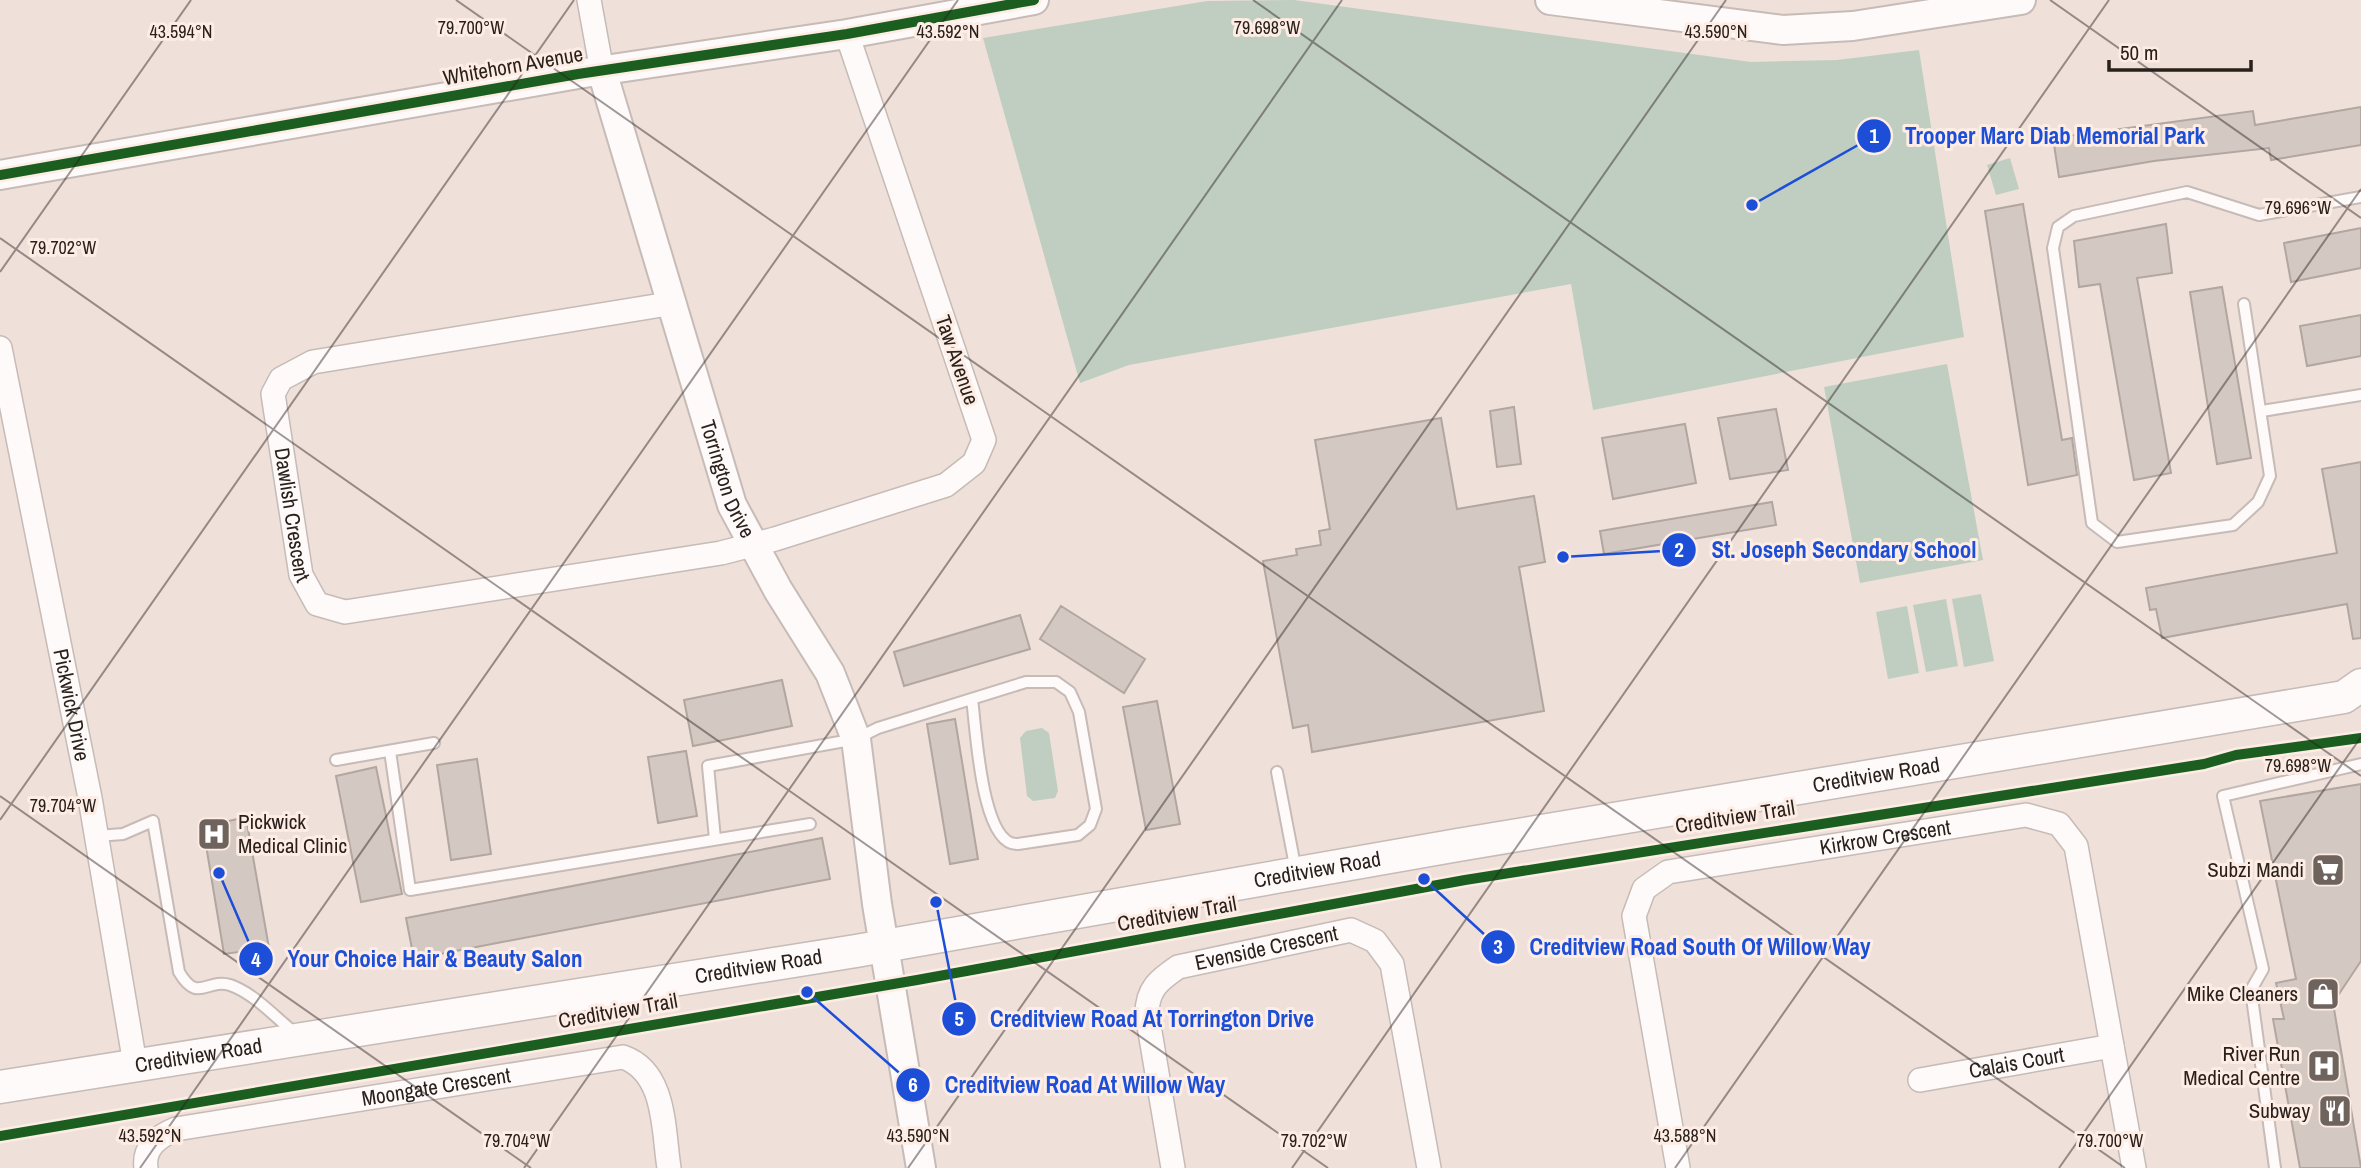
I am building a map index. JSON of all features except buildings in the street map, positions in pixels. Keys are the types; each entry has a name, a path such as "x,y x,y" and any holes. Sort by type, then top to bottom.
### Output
{"main road":[{"name":"Creditview Road","path":"0,1087 885,946 2355,696"}],"street":[{"name":"Torrington Drive","path":"589,0 601,71 674,303 732,505 778,590 830,673 856,739 885,946 921,1168"},
{"name":"Whitehorn Avenue","path":"0,175 601,71 847,34 1034,0"},
{"path":"1550,0 1783,30 1853,26 2009,1"},
{"name":"Taw Avenue","path":"755,545 946,485 974,463 984,440 847,34"},
{"name":"Dawlish Crescent","path":"674,303 313,362 281,379 273,394 301,575 317,604 345,612 721,553 755,545"},
{"name":"Pickwick Drive","path":"0,348 6,419 97,836 135,1064"},
{"name":"Kirkrow Crescent","path":"1678,1168 1634,916 1644,889 1668,872 2026,815 2059,824 2076,846 2134,1168"},
{"name":"Evenside Crescent","path":"1172,1168 1147,1014 1147,999 1156,982 1178,967 1351,930 1375,941 1392,964 1429,1168"},
{"name":"Calais Court","path":"1920,1080 2112,1046"},
{"name":"Moongate Crescent","path":"146,1168 148,1151 156,1141 176,1129 623,1057 637,1062 656,1087 669,1168"}],"lane":[{"path":"2244,304 2270,476 2258,502 2233,525 2117,542 2092,523 2053,248 2058,227 2074,216 2187,192 2259,215 2361,197"},
{"path":"2262,411 2361,395"},
{"path":"715,839 708,765 856,739 878,728 1026,682 1056,682 1070,692 1079,712 1096,809 1090,825 1077,835 1018,844 999,836 989,817 972,699"},
{"path":"336,760 434,743"},
{"path":"390,751 410,890 810,824"},
{"path":"2275,1168 2251,990 2263,969 2223,796 2361,764"},
{"path":"1277,772 1297,874"},
{"path":"97,836 123,834 153,821 179,972 191,988 204,989 227,984 241,990 301,1038"}],"green space":[{"path":"1294,0 1751,62 1837,60 1919,50 1964,337 1593,410 1571,284 1129,365 1080,383 983,38 1207,1"},
{"path":"2010,158 2019,189 1996,195 1987,165"},
{"path":"1947,364 1983,560 1860,583 1824,387"},
{"path":"1981,594 1994,661 1964,667 1952,599"},
{"path":"1946,599 1958,666 1926,672 1913,605"},
{"path":"1907,606 1919,673 1888,679 1876,612"},
{"path":"1042,728 1049,733 1058,791 1055,798 1033,801 1027,796 1020,738 1026,731"}],"cycle path":[{"path":"0,175 578,74 847,34 1034,0"},
{"name":"Creditview Trail","path":"0,1136 917,980 1465,880 2204,764 2236,755 2361,738"}],"place":[{"name":"Trooper Marc Diab Memorial Park","path":"1752,205"},
{"name":"St. Joseph Secondary School","path":"1563,557"},
{"name":"Pickwick Medical Clinic","path":"214,834"},
{"name":"Subzi Mandi","path":"2328,870"},
{"name":"Your Choice Hair & Beauty Salon","path":"219,873"},
{"name":"Creditview Road South Of Willow Way","path":"1424,879"},
{"name":"Creditview Road At Torrington Drive","path":"936,902"},
{"name":"Creditview Road At Willow Way","path":"807,992"},
{"name":"Mike Cleaners","path":"2323,994"},
{"name":"River Run Medical Centre","path":"2324,1066"},
{"name":"Subway","path":"2335,1111"}]}
